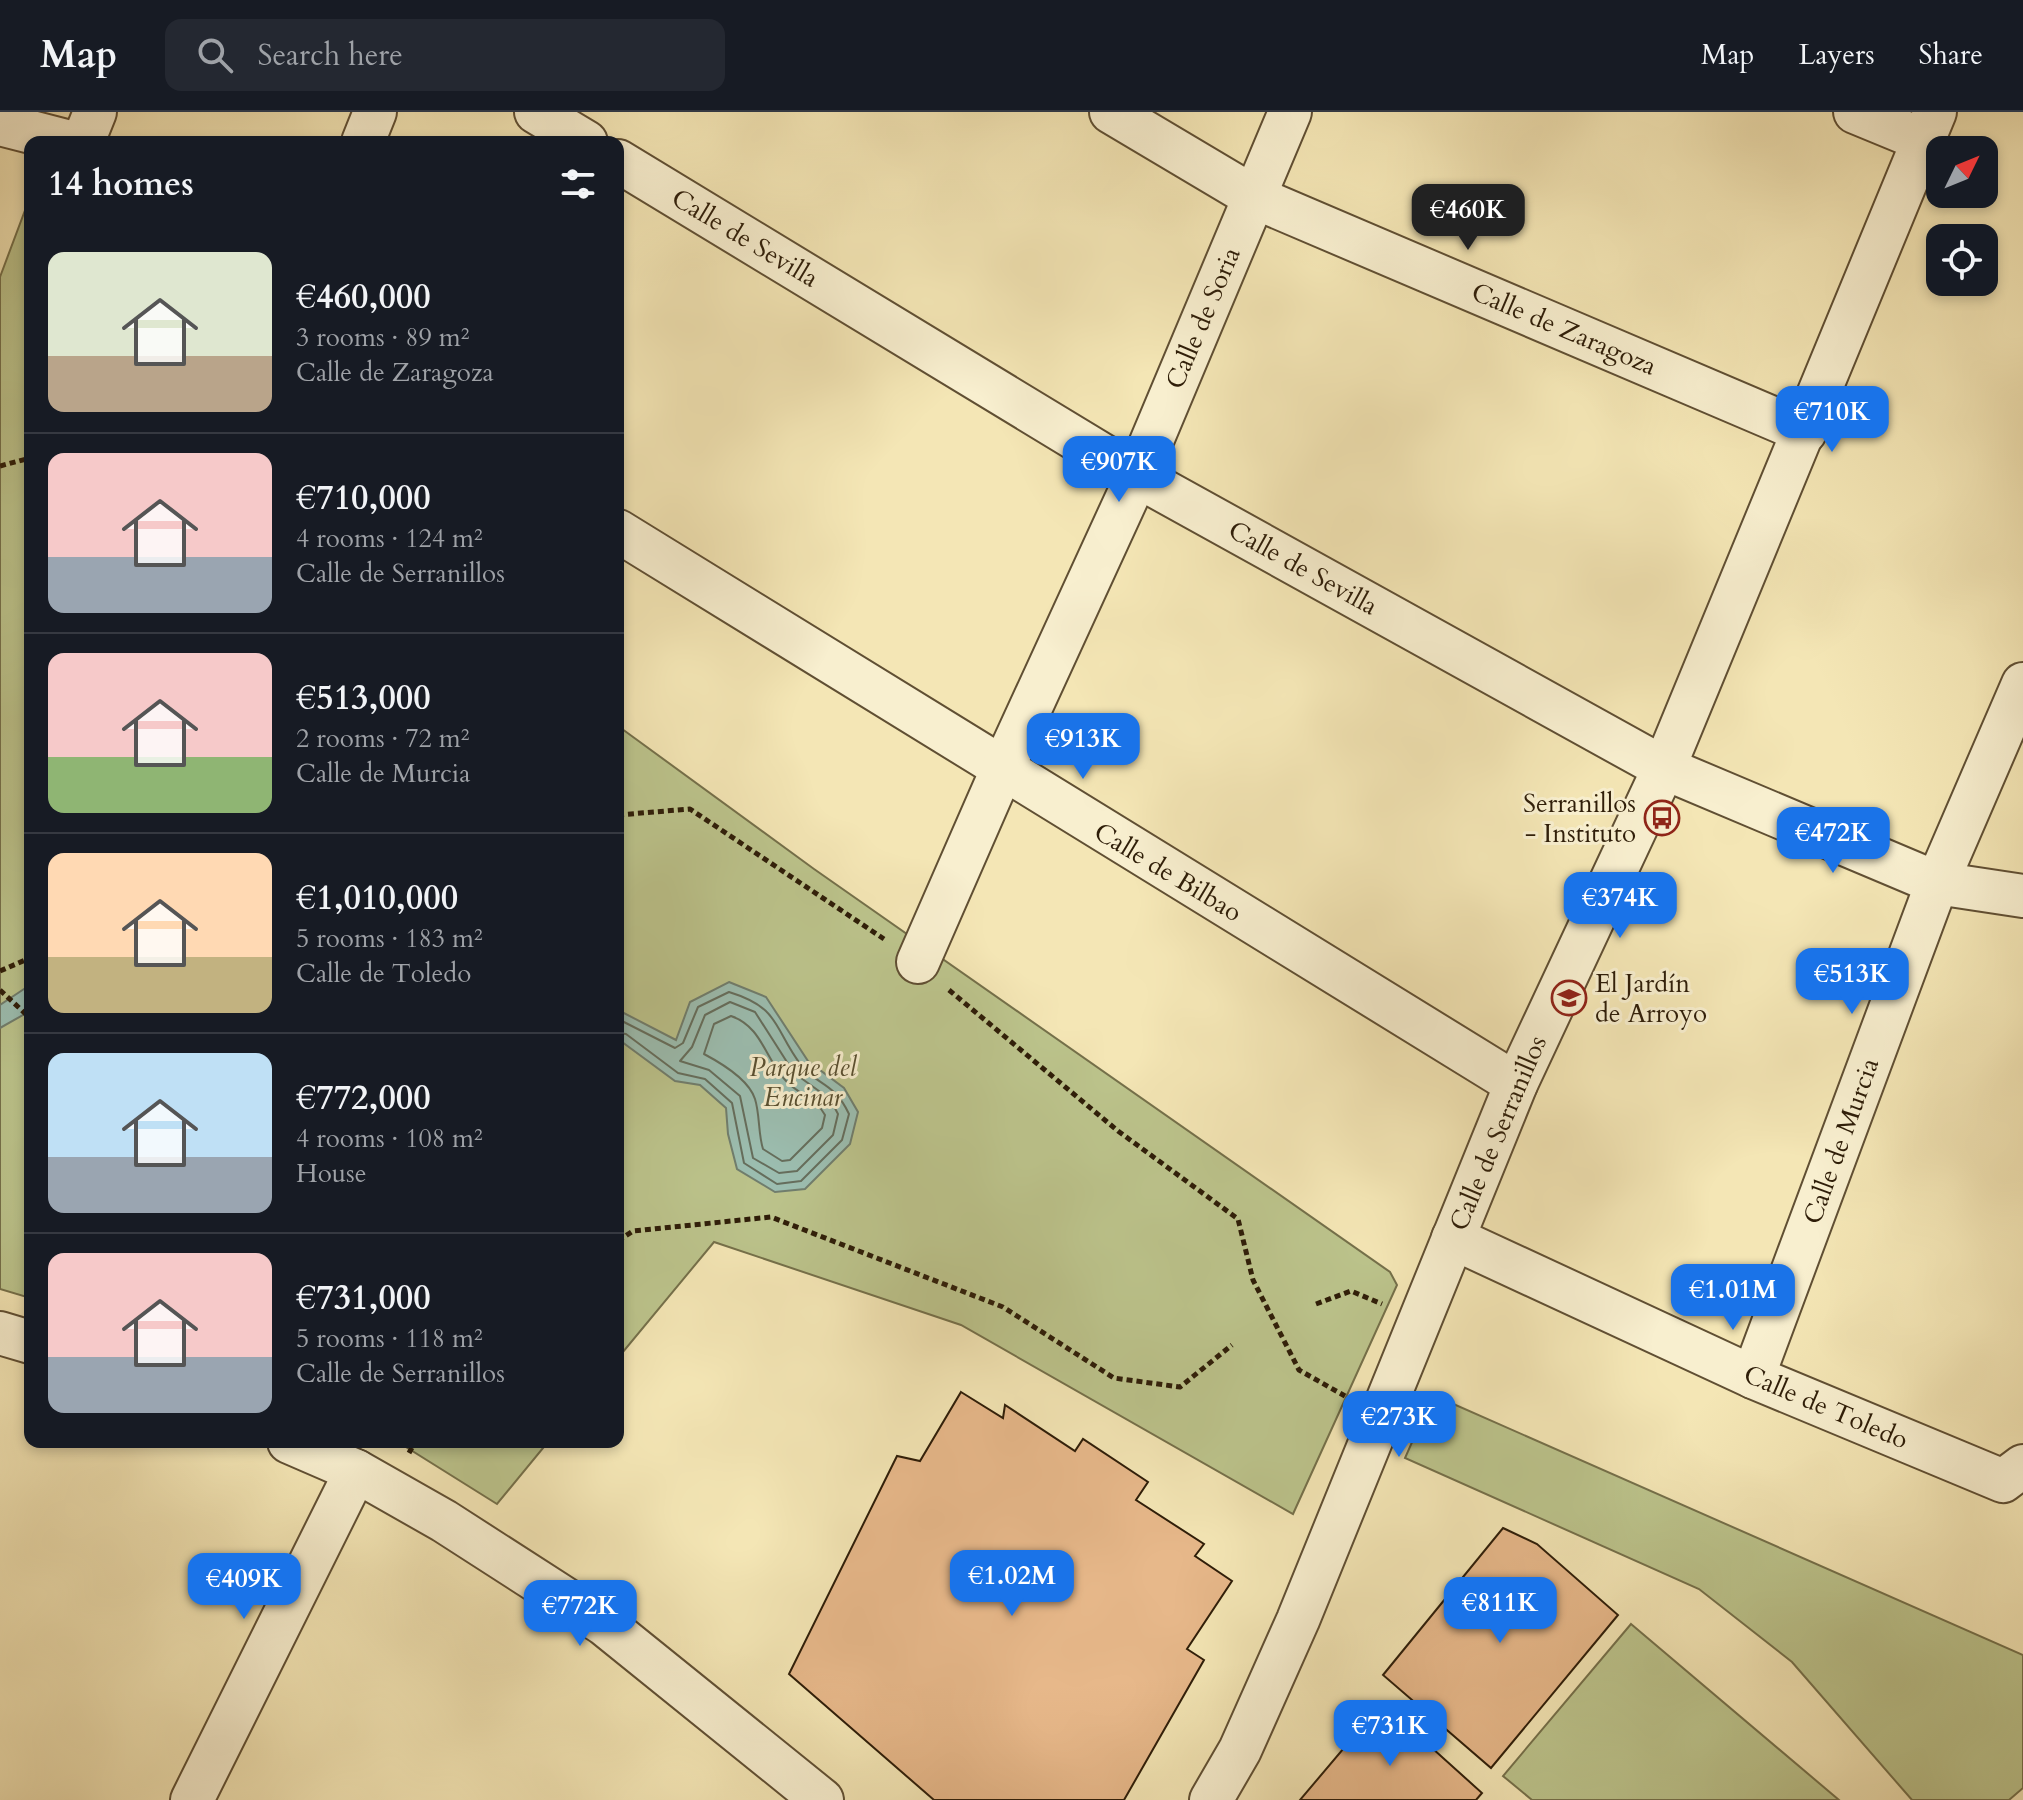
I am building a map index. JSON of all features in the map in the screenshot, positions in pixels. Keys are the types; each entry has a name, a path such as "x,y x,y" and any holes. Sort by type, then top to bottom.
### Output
{"street":[{"path":"85,136 95,112"},
{"path":"365,136 375,112"},
{"path":"536,112 576,136"},
{"name":"Calle de Zaragoza","path":"1111,112 1254,197 1805,432"},
{"name":"Calle de Soria","path":"918,962 1137,476 1290,112"},
{"path":"1855,112 1929,126"},
{"path":"0,124 47,136"},
{"name":"Calle de Serranillos","path":"1211,1800 1240,1750 1298,1620 1516,1084 1664,768 1929,126"},
{"name":"Calle de Sevilla","path":"624,165 1137,476 1664,768 1937,883 2023,896"},
{"name":"Calle de Bilbao","path":"624,535 1516,1084"},
{"name":"Calle de Murcia","path":"1753,1377 1937,883 2023,684"},
{"name":"Calle de Toledo","path":"1453,1238 1753,1377 2003,1481 2023,1466"},
{"path":"0,1333 24,1340"},
{"path":"303,1448 356,1471 444,1521 604,1624 822,1800"},
{"path":"192,1800 356,1471"}],"path":[{"path":"0,466 24,460"},
{"path":"624,814 690,809 918,962 1118,1131 1238,1219 1253,1280 1299,1370 1381,1416"},
{"path":"0,971 24,961"},
{"path":"0,990 24,1012"},
{"path":"624,1236 633,1231 771,1217 1003,1307 1114,1378 1180,1387 1232,1345"},
{"path":"1316,1304 1351,1291 1420,1321"}],"green space":[{"path":"24,213 24,1296 0,1289 0,277"},
{"name":"Parque del Encinar","path":"624,730 814,869 1390,1272 1397,1285 1293,1514 961,1325 714,1242 624,1351"},
{"path":"1433,1395 2023,1655 2023,1788 2009,1800 1912,1800 1792,1662 1699,1589 1405,1458"},
{"path":"408,1448 543,1448 497,1504"},
{"path":"1631,1624 1839,1800 1532,1800 1503,1776"}],"water":[{"path":"729,982 766,997 808,1061 844,1088 858,1112 850,1144 805,1189 775,1192 737,1169 728,1134 726,1108 700,1085 675,1081 624,1043 624,1013 676,1040 690,1002"},
{"path":"24,989 24,1014 0,1028 0,1005"}],"building":[{"path":"961,1392 1003,1418 1005,1405 1075,1451 1083,1439 1148,1482 1136,1500 1204,1544 1195,1556 1232,1581 1187,1649 1204,1660 1124,1800 934,1800 789,1674 897,1456 920,1461"},
{"path":"1503,1528 1537,1544 1618,1615 1491,1768 1383,1675"},
{"path":"1382,1703 1482,1793 1476,1800 1300,1800"}],"place":[{"name":"Serranillos - Instituto","path":"1662,818"},
{"name":"El Jardín de Arroyo","path":"1569,998"}]}
